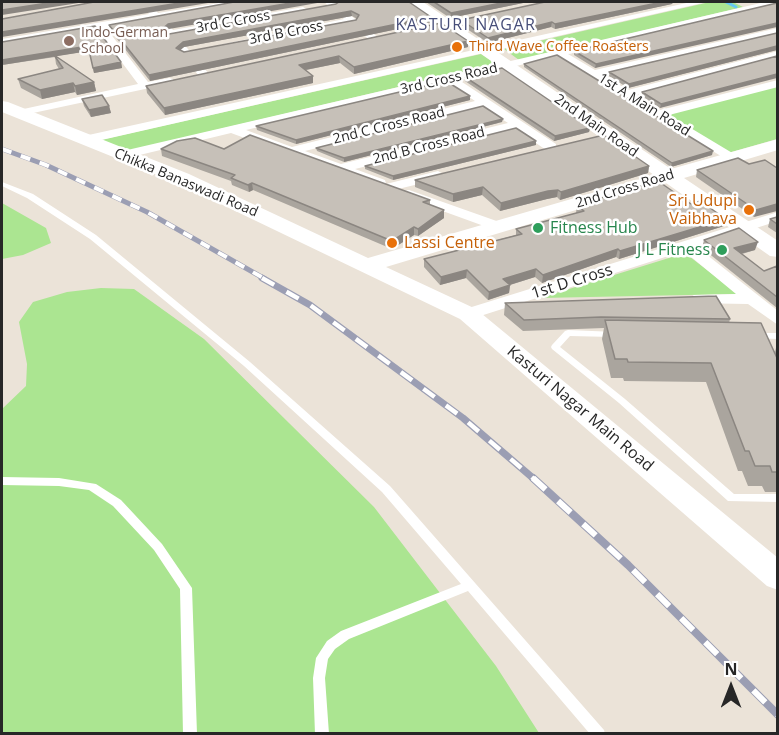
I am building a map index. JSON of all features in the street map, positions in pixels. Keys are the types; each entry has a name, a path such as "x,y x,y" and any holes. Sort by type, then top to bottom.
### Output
{"main road":[{"name":"2nd Main Road","path":"414,2 453,23 507,65 777,251"},
{"name":"Chikka Banaswadi Road","path":"2,106 182,178 368,265"},
{"name":"2nd Cross Road","path":"368,265 777,144"},
{"name":"Kasturi Nagar Main Road","path":"368,265 468,314 777,577"}],"street":[{"path":"23,114 197,75 196,50 169,34 144,2"},
{"path":"2,42 240,2"},
{"name":"3rd Cross Road","path":"84,140 702,2"},
{"path":"738,2 771,20"},
{"name":"3rd Cross Road","path":"123,155 775,2"},
{"path":"328,5 375,39"},
{"name":"3rd C Cross","path":"169,34 310,9"},
{"name":"3rd B Cross","path":"196,50 352,21"},
{"path":"426,28 453,23"},
{"path":"99,25 145,86"},
{"path":"594,74 777,31"},
{"name":"1st A Main Road","path":"559,53 729,157"},
{"path":"626,94 777,54"},
{"path":"450,79 516,125 556,146 528,153"},
{"path":"658,114 777,83"},
{"name":"2nd C Cross Road","path":"295,150 483,103"},
{"name":"2nd B Cross Road","path":"343,168 516,125"},
{"path":"232,130 295,150 500,227"},
{"path":"585,140 608,134"},
{"path":"390,187 447,173"},
{"name":"1st D Cross","path":"468,314 777,216"},
{"path":"687,246 777,320"},
{"path":"683,300 752,299"},
{"path":"497,305 555,303"}],"lane":[{"path":"2,184 30,196 93,237 247,364 386,489 599,734"},
{"path":"628,334 568,333 555,347 622,401 732,498 777,498"},
{"path":"747,336 777,336"},
{"path":"759,336 764,346"},
{"path":"2,481 59,482 92,487 117,503 158,547 186,588 190,734"},
{"path":"322,734 319,678 322,658 331,645 345,634 470,585"}],"green space":[{"path":"710,2 733,2 743,7 519,60 504,49"},
{"path":"481,54 496,64 127,151 96,141"},
{"path":"777,86 777,139 728,153 664,115"},
{"path":"2,203 46,228 51,243 23,255 2,259"},
{"path":"685,253 738,294 540,298"},
{"path":"101,288 134,289 204,339 374,507 496,666 539,733 2,734 2,409 26,386 27,364 19,322 33,302 67,292"}],"building":[{"path":"2,2 54,2 2,10"},
{"path":"94,2 185,2 2,32 2,19"},
{"path":"234,2 296,2 168,24 161,30 169,34 339,2 409,2 431,17 149,75 109,25","holes":["351,11 359,15 356,20 184,52 176,48 183,42"]},
{"path":"434,2 506,2 451,13"},
{"path":"545,2 662,2 555,24 552,22 488,38 461,20"},
{"path":"777,3 777,23 596,64 574,51"},
{"path":"441,23 468,41 354,67 339,56 299,65 313,76 164,108 146,86"},
{"path":"95,26 121,62 93,68 88,46 2,60 2,42"},
{"path":"777,33 777,46 629,84 609,72"},
{"path":"54,55 94,82 75,86 73,83 40,90 18,79 63,68"},
{"path":"557,55 713,151 672,163 524,64"},
{"path":"777,56 777,74 661,104 642,92"},
{"path":"502,68 590,128 555,136 465,77"},
{"path":"446,81 470,96 296,140 256,126"},
{"path":"102,95 109,106 89,110 82,99"},
{"path":"483,106 503,119 344,158 316,148"},
{"path":"516,128 536,141 393,176 365,166"},
{"path":"250,135 430,200 423,202 444,210 418,229 414,227 392,241 252,183 248,185 231,178 235,175 161,149 177,141 195,138 224,149"},
{"path":"604,135 649,166 561,192 548,191 501,203 483,187 453,194 415,180"},
{"path":"738,158 749,164 765,160 777,168 777,204 756,210 697,170"},
{"path":"658,181 691,204 700,201 726,219 620,251 618,249 543,275 536,269 503,279 510,285 489,292 467,270 441,277 424,259 522,234 516,229 584,211 577,205"},
{"path":"777,217 777,224 770,219"},
{"path":"739,228 758,242 734,248 764,271 777,266 777,297 704,240"},
{"path":"716,296 730,319 601,317 524,320 505,303"},
{"path":"605,320 761,323 777,358 777,472 772,472 770,466 755,466 749,451 745,451 711,363 628,362 627,359 615,359"}],"waterway":[{"path":"726,2 736,7"}],"railway":[{"path":"2,149 46,165 147,212 265,279"},
{"path":"262,278 310,305 463,418 534,479"},
{"path":"533,478 628,565 778,715"}],"place":[{"name":"Indo-German School","path":"69,41"},
{"name":"Third Wave Coffee Roasters","path":"457,47"},
{"name":"Sri Udupi Vaibhava","path":"749,210"},
{"name":"Fitness Hub","path":"538,228"},
{"name":"Lassi Centre","path":"392,243"},
{"name":"J L Fitness","path":"722,250"}],"district":[{"name":"KASTURI NAGAR","path":"466,25"}]}
